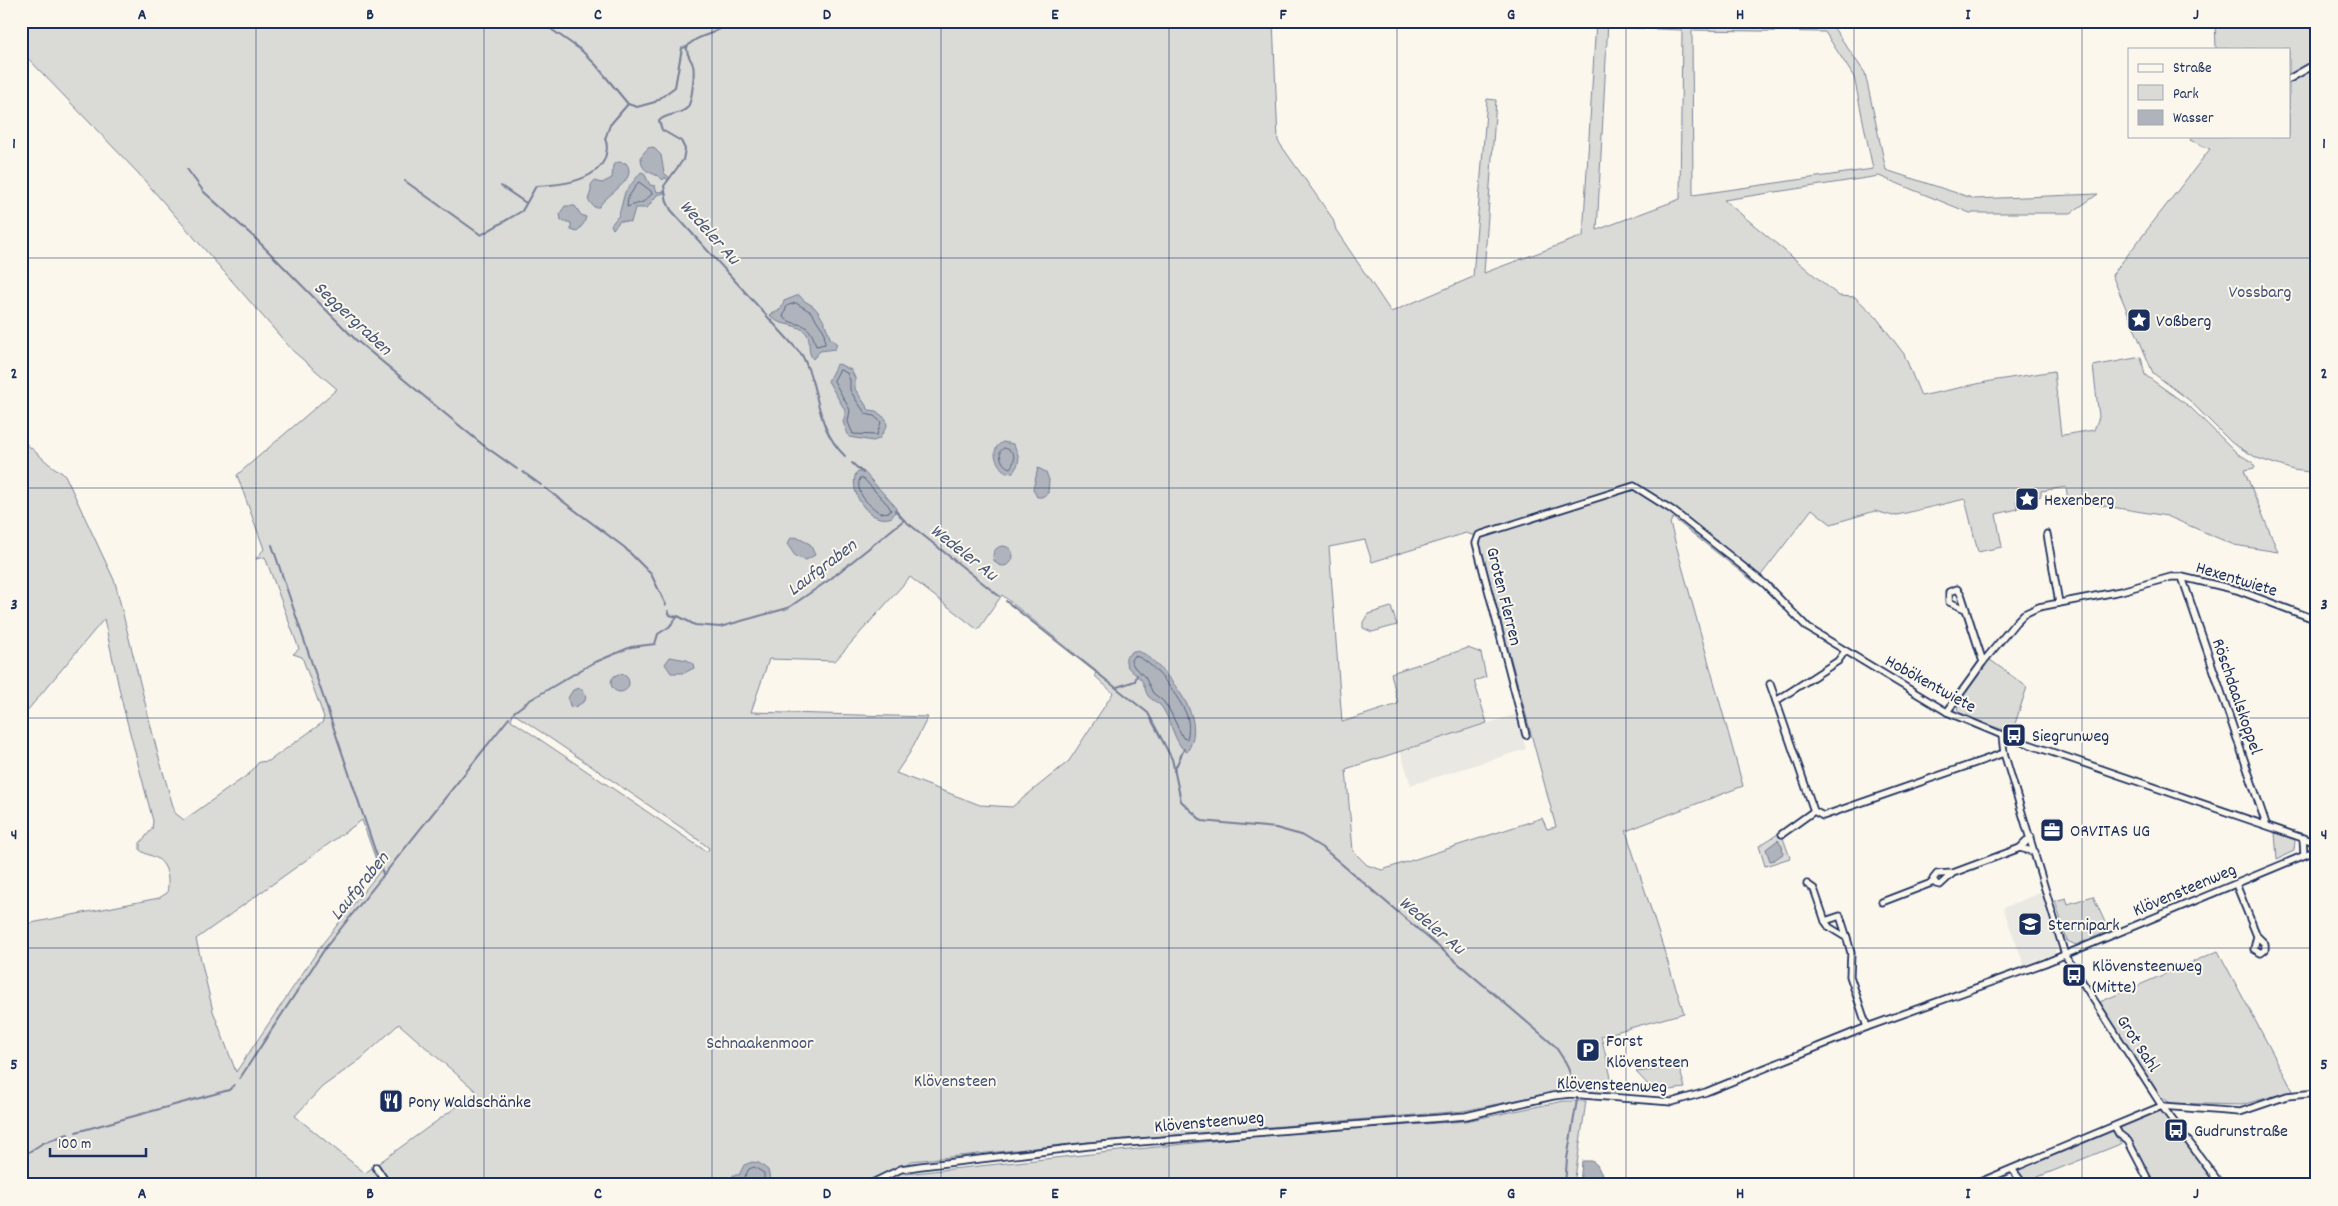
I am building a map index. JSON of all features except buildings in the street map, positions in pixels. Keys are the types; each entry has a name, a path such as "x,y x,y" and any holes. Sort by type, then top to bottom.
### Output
{"street":[{"path":"2315,21 2317,26"},
{"path":"2290,78 2317,63"},
{"name":"Hobökentwiete","path":"1634,486 1672,510 1764,584 1808,628 1947,712 2002,734 2317,843"},
{"name":"Groten Flerren","path":"1526,735 1476,543 1479,535 1634,486"},
{"path":"2047,534 2059,603"},
{"name":"Hexentwiete","path":"1947,712 1982,662 2024,614 2039,607 2121,591 2171,577 2182,577 2237,590 2317,620"},
{"name":"Röschdaalskoppel","path":"2182,577 2266,824"},
{"path":"1965,609 1982,662"},
{"path":"1776,700 1838,661 1845,651"},
{"path":"1770,684 1814,811 1823,816 2004,752"},
{"name":"Grot Sahl","path":"2002,734 2004,752 2031,836 2065,955 2162,1106 2221,1185"},
{"path":"1782,834 1814,811"},
{"path":"1953,874 1937,885 1932,878 1934,875 1953,874 2020,848 2031,836"},
{"path":"2304,838 2304,855"},
{"path":"2020,848 2035,852"},
{"name":"Klövensteenweg","path":"868,1185 901,1169 920,1166 1098,1146 1466,1116 1553,1096 1570,1094 1672,1102 1706,1092 1867,1027 2065,955 2317,850"},
{"path":"1882,902 1934,882"},
{"path":"1808,884 1814,889 1825,921 1829,927 1847,938"},
{"path":"2236,884 2257,936"},
{"path":"1825,921 1840,916 1851,953 1850,976 1867,1027"},
{"path":"1973,1185 2162,1106 2240,1112 2287,1096 2317,1093"},
{"path":"2115,1127 2119,1134 2128,1141 2151,1185"},
{"path":"376,1167 388,1185"},
{"path":"2012,1169 2024,1185"}],"shaded area":[{"path":"1517,714 1526,749 1411,785 1400,751"},
{"name":"Sternipark","path":"2042,892 2058,945 2054,954 2024,965 2003,908"}],"green space":[{"path":"21,21 1273,21 1278,141 1333,219 1336,230 1391,312 1473,277 1487,99 1496,100 1484,273 1583,236 1596,21 1608,21 1597,230 1680,199 1682,30 1609,27 1609,21 1733,21 1815,25 1813,21 1829,21 1865,73 1886,170 1975,199 2098,194 2071,213 1970,213 1879,176 1724,200 1839,296 1855,297 1876,317 1904,354 1921,396 1991,381 2054,371 2061,435 2094,430 2099,417 2093,366 2141,357 2145,375 2190,407 2238,454 2253,462 2255,468 2244,470 2278,552 2234,545 2167,516 2068,500 2066,487 2041,491 2041,496 2016,502 2018,509 1996,514 2002,547 1978,552 1965,499 1893,516 1875,511 1831,524 1812,509 1755,583 1673,518 1670,523 1743,786 1626,831 1684,1013 1601,1036 1616,1098 1566,1090 1463,1111 1091,1142 912,1161 906,1164 905,1174 1268,1135 1466,1121 1564,1101 1586,1101 1574,1185 21,1185 21,925 159,898 167,893 168,884 166,870 162,862 140,850 140,843 152,829 153,821 123,706 104,619 21,718 21,439 49,464 65,475 115,582 157,751 175,813 184,820 249,774 259,762 269,761 322,723 324,717 302,657 293,654 299,649 265,557 256,559 264,549 237,475 337,389 293,351 138,173 21,51","holes":["1692,30 1825,32 1854,77 1873,169 1693,195","1466,533 1481,538 1479,540 1556,827 1547,829 1542,818 1382,870 1367,865 1353,851 1346,769 1487,723 1474,681 1486,677 1481,653 1468,648 1391,673 1398,704 1342,722 1329,547 1365,540 1372,562","910,577 978,630 1002,595 1096,671 1095,676 1113,693 1069,761 1012,807 980,805 896,773 909,754 928,717 751,712 769,659 835,661","513,713 688,832 709,848 707,852 511,720","362,820 380,871 323,943 236,1072 213,1011 196,939","399,1024 477,1092 365,1173 295,1116 322,1087 361,1059"]},
{"name":"Vossbarg","path":"2215,21 2309,21 2317,44 2317,473 2293,470 2257,458 2232,443 2189,400 2153,373 2112,275 2210,149 2190,140 2191,138 2290,138 2290,48 2216,48"},
{"path":"1391,607 1397,625 1372,632 1363,628 1363,622 1368,614"},
{"path":"1989,659 2027,687 2012,733 1963,716 1958,710 1959,701"},
{"path":"1781,832 1790,858 1765,866 1759,846"},
{"path":"2275,833 2295,840 2294,851 2277,859"},
{"path":"2093,896 2109,931 2076,945 2067,941 2055,901 2066,898 2068,904"},
{"path":"2218,951 2293,1091 2241,1105 2171,1103 2157,1095 2100,1002"},
{"path":"1679,1067 1685,1088 1655,1092 1636,1072"},
{"path":"2162,1106 2221,1185 2151,1185 2128,1141 2023,1183 2012,1169"}],"water":[{"path":"653,147 661,155 664,173 670,178 668,181 665,177 663,180 643,167 641,156 648,148"},
{"path":"618,162 626,163 629,169 625,181 599,207 594,207 588,200 591,185 594,181 602,183 612,178 613,165"},
{"path":"641,172 644,173 650,185 655,186 657,192 664,191 664,193 657,195 647,208 635,208 631,222 620,221 613,229 611,225 619,215 625,192"},
{"path":"565,206 575,206 581,215 586,217 577,232 571,230 571,223 561,220 560,213"},
{"path":"799,295 817,310 828,330 830,338 837,344 835,349 820,351 813,359 806,333 799,328 773,319 770,315 781,309 784,301"},
{"path":"839,364 851,370 855,378 855,389 869,410 876,411 886,419 887,426 879,439 873,441 849,437 843,422 846,412 828,381 836,365"},
{"path":"1003,442 1013,444 1018,455 1018,465 1013,472 1006,473 997,462 996,449"},
{"path":"1038,468 1046,472 1049,480 1048,493 1042,497 1037,497 1033,489"},
{"path":"863,471 895,506 896,510 892,517 884,519 876,517 863,506 855,490 854,481 856,473"},
{"path":"796,537 810,544 815,555 806,560 796,557 787,544 791,538"},
{"path":"1003,546 1010,549 1013,556 1010,563 1003,566 996,563 993,556 996,549"},
{"path":"1133,651 1145,654 1155,662 1183,697 1192,718 1194,729 1192,741 1187,752 1179,743 1164,710 1148,696 1140,678 1127,665 1126,657"},
{"path":"670,657 687,660 693,664 694,668 684,673 671,673 665,664"},
{"path":"620,674 626,677 629,683 626,689 620,692 614,689 611,683 614,677"},
{"path":"580,688 586,694 585,701 575,707 570,706 568,698 573,690"},
{"path":"1778,840 1782,846 1783,854 1770,861 1766,849"},
{"path":"1582,1161 1592,1161 1597,1165 1603,1177 1599,1185 1580,1185"},
{"path":"752,1162 759,1163 768,1170 770,1179 768,1185 741,1185 738,1182 734,1185 726,1185 733,1181 733,1175 739,1175 744,1165"}],"waterway":[{"path":"528,21 548,27 581,50 628,104 637,107 655,102 675,87 682,48 687,47"},
{"name":"Wedeler Au","path":"727,21 724,26 696,39 687,47 687,53 694,69 693,88 689,105 684,111 662,118 659,121 662,130 681,141 685,149 683,160 664,186 667,202 671,210 802,355 808,368 828,432 845,456"},
{"path":"405,181 481,235 522,211 536,186 575,181 594,172 605,158 607,148 605,139 610,125 628,104"},
{"name":"Seggergraben","path":"187,169 204,192 256,239 356,340 483,445 517,469"},
{"path":"501,186 526,203"},
{"name":"Wedeler Au","path":"852,463 863,473"},
{"name":"Seggergraben","path":"523,472 541,485"},
{"name":"Seggergraben","path":"545,488 624,547 651,574 666,605"},
{"name":"Wedeler Au","path":"895,510 904,520 999,596"},
{"name":"Laufgraben","path":"514,712 530,700 591,664 631,647 655,644 658,634 669,627 678,616 695,625 720,627 788,608 829,580 904,520"},
{"path":"272,545 383,874"},
{"name":"Wedeler Au","path":"1006,601 1148,713 1172,759 1181,801 1202,821 1276,828 1301,835 1324,849 1555,1046 1566,1063 1578,1094 1567,1159 1565,1185"},
{"name":"Seggergraben","path":"668,611 670,615 677,617"},
{"name":"Wedeler Au","path":"1117,687 1135,681 1137,675"},
{"name":"Laufgraben","path":"240,1078 326,947 509,718"},
{"name":"Wedeler Au","path":"1174,771 1184,749"},
{"name":"Laufgraben","path":"76,1132 229,1090 234,1085"},
{"name":"Laufgraben","path":"21,1157 43,1143 68,1134"}],"place":[{"name":"Voßberg","path":"2139,320"},
{"name":"Hexenberg","path":"2027,499"},
{"name":"Siegrunweg","path":"2014,735"},
{"name":"ORVITAS UG","path":"2052,830"},
{"name":"Sternipark","path":"2030,924"},
{"name":"Klövensteenweg (Mitte)","path":"2074,975"},
{"name":"Forst Klövensteen","path":"1588,1050"},
{"name":"Pony Waldschänke","path":"391,1101"},
{"name":"Gudrunstraße","path":"2176,1130"}],"park label":[{"name":"Schnaakenmoor","path":"760,1042"},
{"name":"Klövensteen","path":"955,1080"}]}
